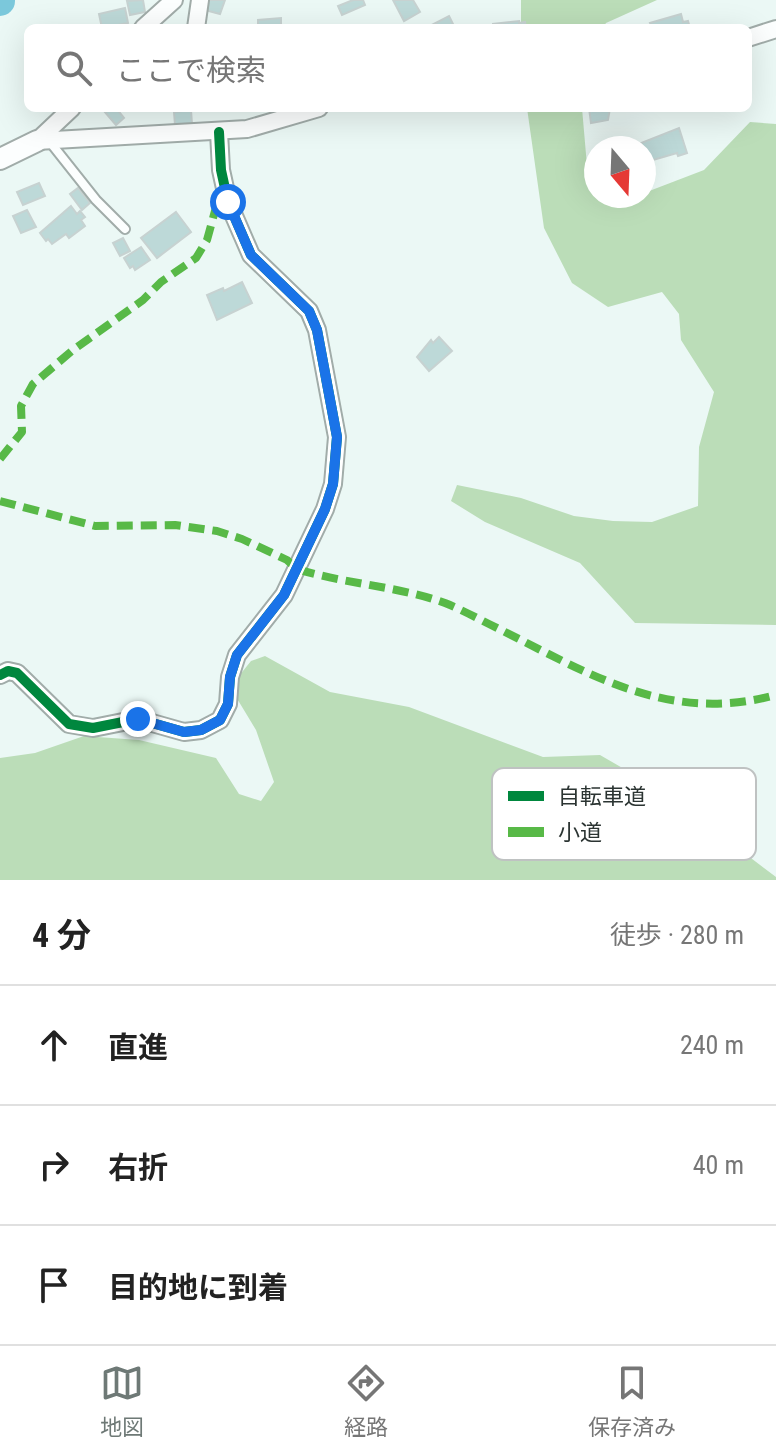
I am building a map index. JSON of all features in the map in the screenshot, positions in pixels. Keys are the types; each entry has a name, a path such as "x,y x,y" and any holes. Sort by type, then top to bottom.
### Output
{"street":[{"path":"147,24 174,0"},
{"path":"197,24 200,0"},
{"path":"752,37 776,29"},
{"path":"43,141 68,112"},
{"path":"0,159 43,141 247,129 305,112"},
{"path":"0,675 8,671 17,673 69,724 93,728 138,719 184,732 201,730 220,720 228,704 230,677 237,655 284,595 325,509 333,484 337,437 317,330 309,311 251,255 228,202 221,170 219,132"}],"lane":[{"path":"43,141 125,229"}],"green space":[{"path":"521,0 657,0 605,24 521,24"},
{"path":"528,112 582,112 584,208 656,208 656,188 704,170 750,122 776,124 776,625 635,623 580,563 485,522 451,501 457,485 521,498 574,516 652,522 698,506 699,447 714,392 681,340 679,314 662,292 608,307 572,283 544,228"},
{"path":"265,656 330,692 409,707 543,757 600,755 622,768 492,768 492,860 754,860 776,880 0,880 0,758 35,753 84,736 139,740 216,758 239,794 261,801 274,782 256,730 230,687 251,661"}],"building":[{"path":"143,0 145,12 130,15 127,1"},
{"path":"208,0 225,0 220,14 205,10"},
{"path":"363,0 365,5 342,15 338,6"},
{"path":"393,0 413,0 420,12 404,21"},
{"path":"125,8 128,23 101,24 99,14"},
{"path":"681,14 683,22 688,21 689,24 650,24"},
{"path":"449,16 453,24 434,24"},
{"path":"281,18 281,24 258,24 258,20"},
{"path":"519,21 525,24 493,24"},
{"path":"105,112 119,112 124,118 116,125"},
{"path":"174,112 191,112 192,124 175,125"},
{"path":"590,112 609,112 608,120 591,123"},
{"path":"679,128 687,153 656,159 656,137"},
{"path":"39,183 45,196 23,205 17,192"},
{"path":"78,188 90,203 82,210 70,194"},
{"path":"71,206 77,214 80,211 85,217 81,220 85,226 69,238 66,234 52,244 48,239 46,241 40,233"},
{"path":"27,210 36,227 21,233 13,216"},
{"path":"176,212 191,232 157,258 141,238"},
{"path":"123,238 130,251 120,256 113,243"},
{"path":"141,247 150,260 135,270 124,258"},
{"path":"242,282 252,303 217,320 207,295"},
{"path":"439,337 452,351 429,371 417,357 431,340 433,343"}],"marked path":[{"path":"0,459 22,432 21,406 33,384 73,350 196,258 207,240 221,189"},
{"path":"0,501 95,526 175,525 217,531 287,560 297,569 445,603 593,675 662,698 698,703 736,702 776,695"}],"cycle path":[{"path":"0,675 8,671 17,673 69,724 93,728 138,719 184,732 201,730 220,720 228,704 230,677 237,655 284,595 325,509 333,484 337,437 317,330 309,311 251,255 228,202 221,170 219,132"}],"route":[{"path":"138,719 184,732 201,730 220,720 228,704 230,677 237,655 284,595 325,509 333,484 337,437 317,330 309,311 251,255 228,202"}]}
